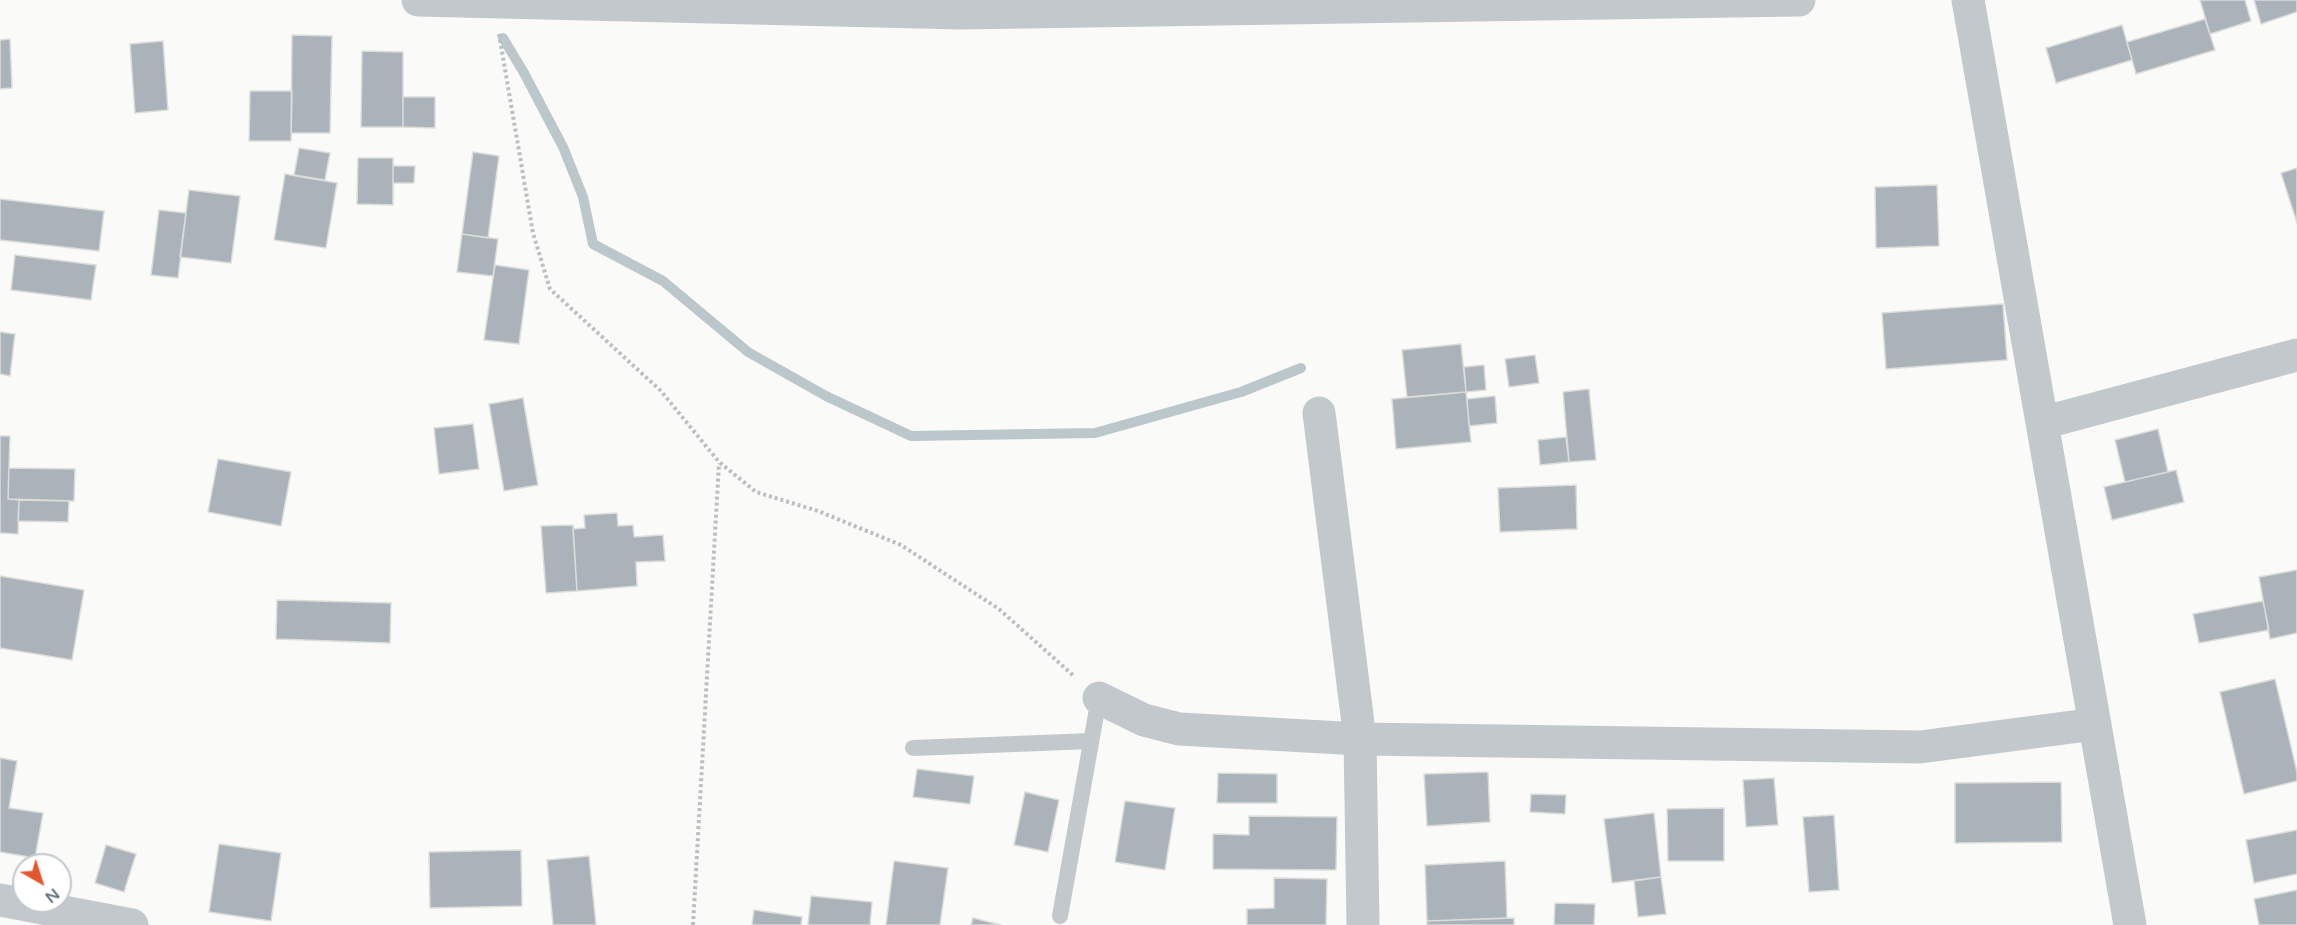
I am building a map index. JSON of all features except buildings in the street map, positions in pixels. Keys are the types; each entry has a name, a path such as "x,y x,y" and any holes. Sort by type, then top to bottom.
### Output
{"street":[{"path":"418,0 961,14 1799,0"},
{"path":"1968,0 2130,925"},
{"path":"2042,423 2297,355"},
{"path":"1319,413 1360,739 1363,925"},
{"path":"1099,698 1144,720 1179,729 1360,739 1920,747 2095,724"},
{"path":"0,900 132,925"}],"lane":[{"path":"1060,916 1099,698"},
{"path":"913,748 1091,741"}],"path":[{"path":"493,2 533,233 549,288 661,391 719,462 756,492 818,512 901,545 999,609 1099,698"},
{"path":"693,925 719,462"}],"waterway":[{"path":"503,38 563,147 583,197 593,244 663,281 748,352 826,396 911,436 1095,433 1241,392 1301,368"}]}
